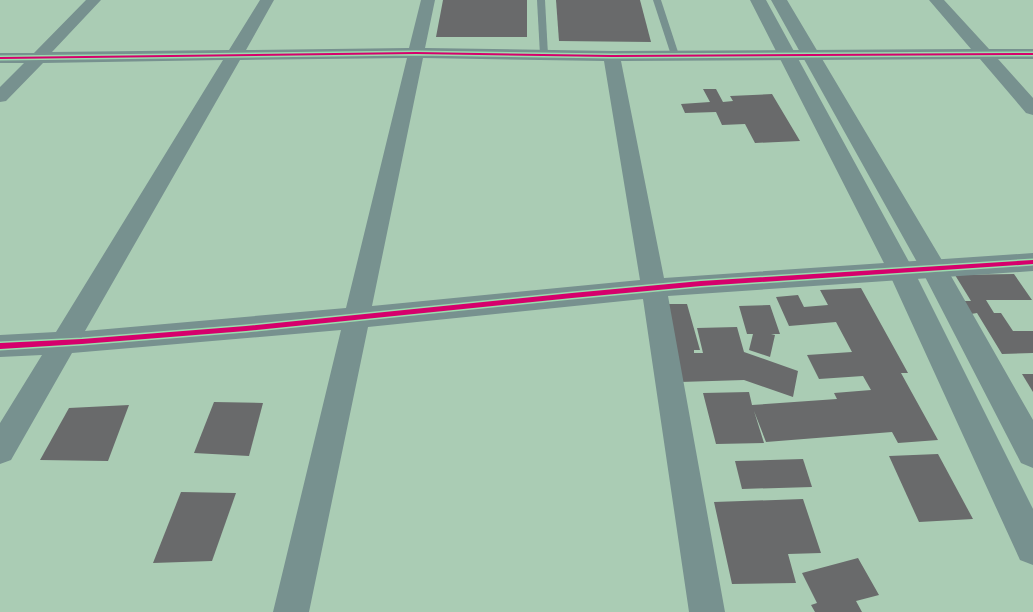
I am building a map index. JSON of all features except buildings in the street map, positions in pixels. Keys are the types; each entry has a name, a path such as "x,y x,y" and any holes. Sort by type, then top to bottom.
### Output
{"street":[{"path":"0,98 94,0"},
{"path":"0,450 235,56 266,0"},
{"path":"291,612 428,0"},
{"path":"758,0 798,55 934,269 1033,452"},
{"path":"779,0 798,55 1033,547"},
{"path":"936,0 1033,109"},
{"path":"0,58 416,53 612,56 1033,54"},
{"path":"612,56 654,288 707,612"},
{"path":"0,346 64,343 358,319 654,288 1033,262"}],"lane":[{"path":"541,0 544,55"},
{"path":"657,0 675,55"}],"cycle path":[{"path":"0,58 416,53 612,56 1033,54"},
{"path":"0,346 82,342 246,329 701,284 1033,262"}]}
